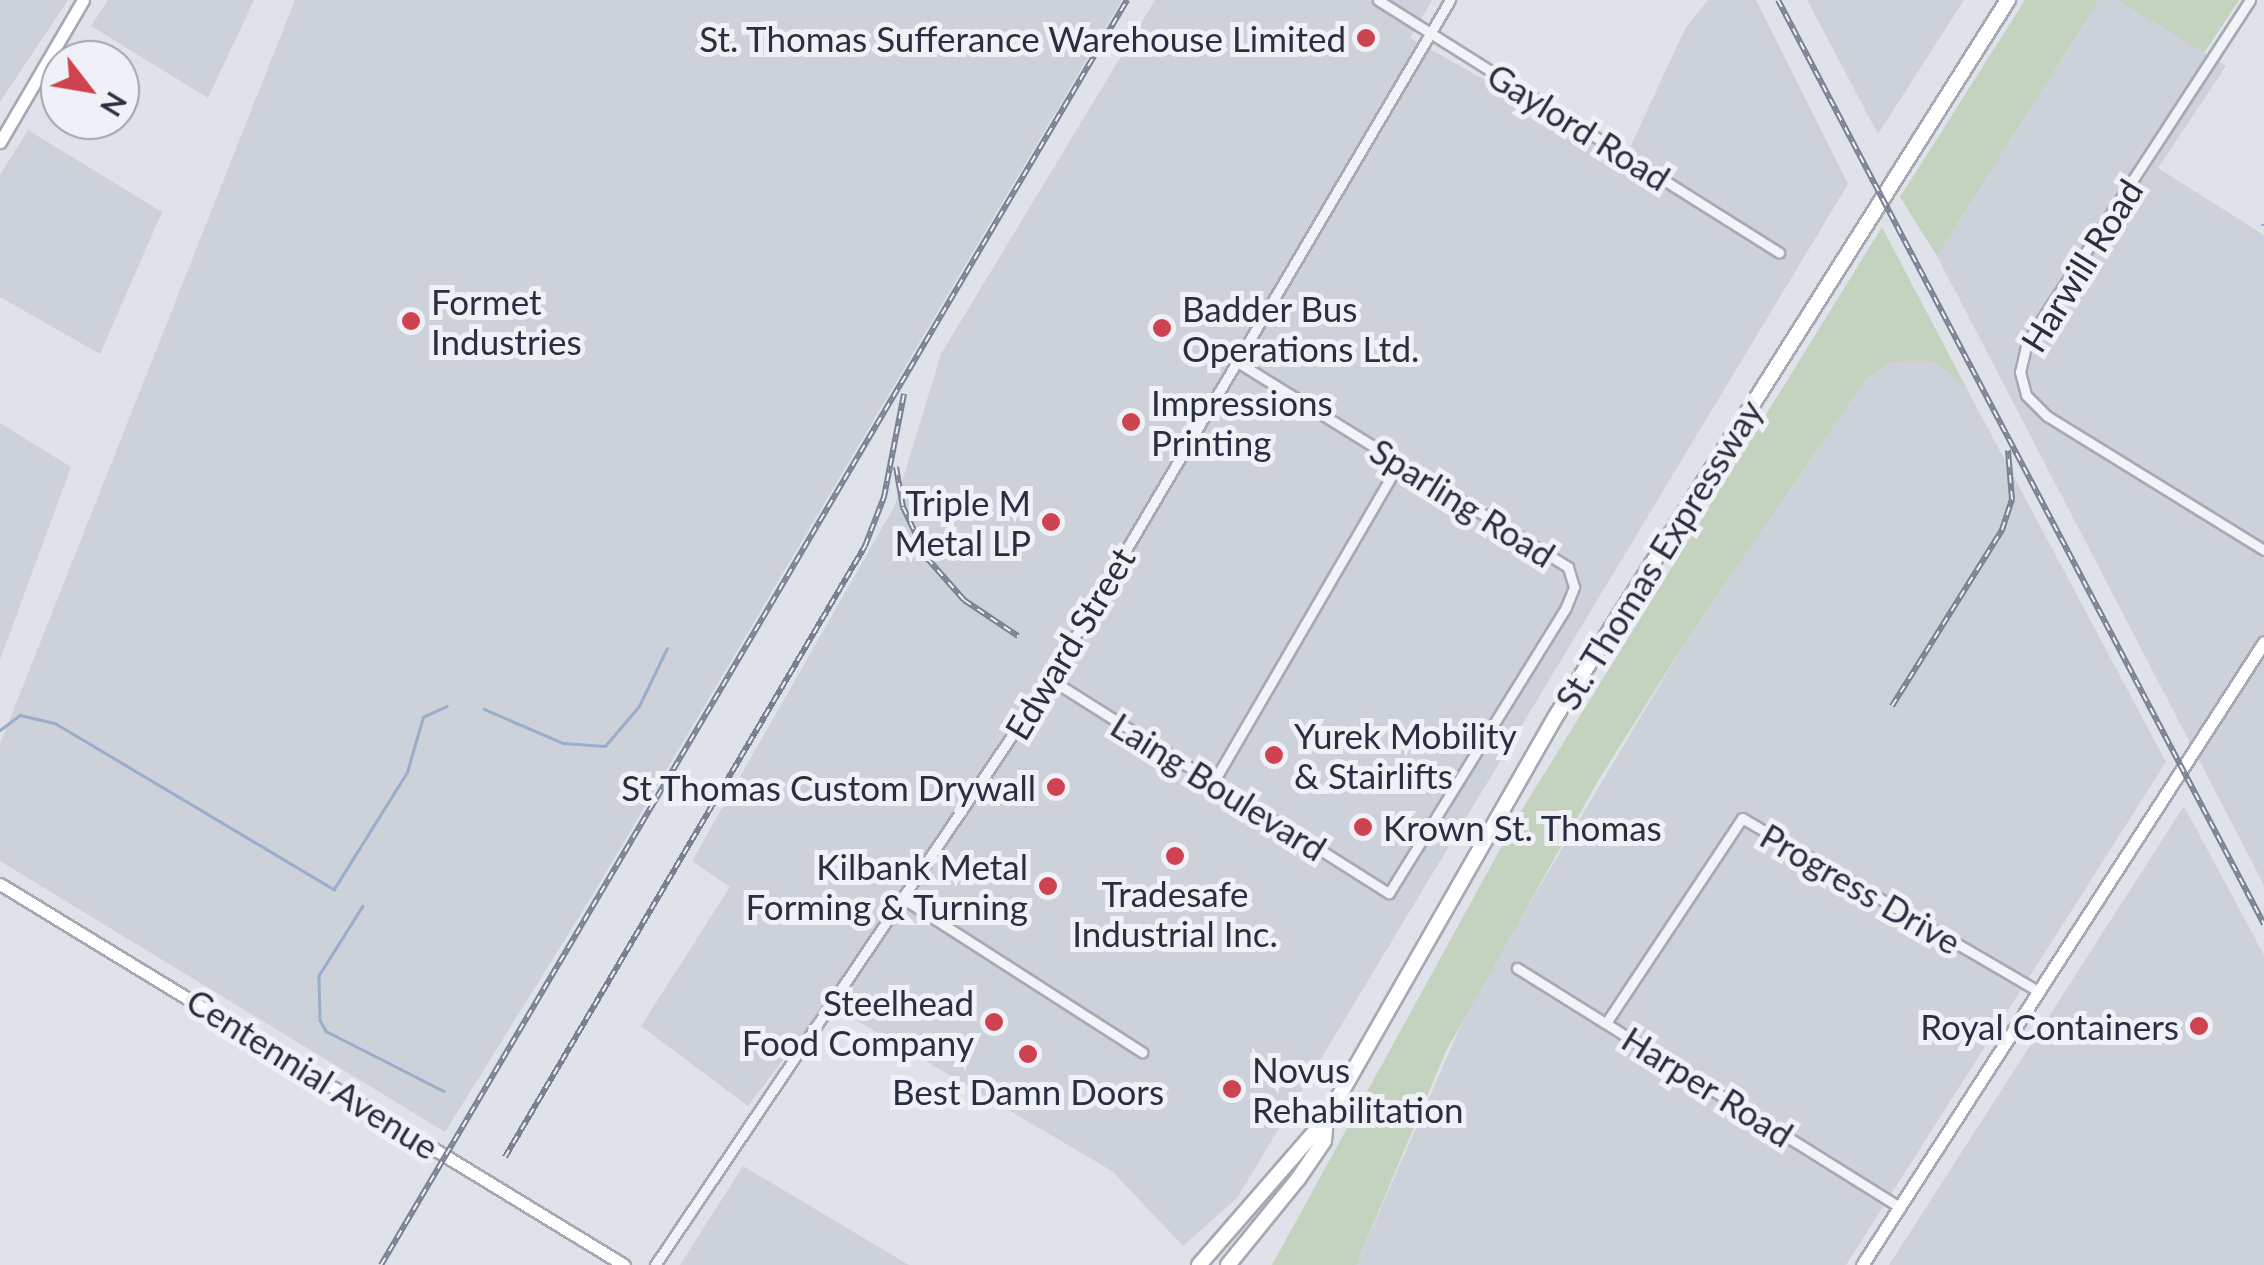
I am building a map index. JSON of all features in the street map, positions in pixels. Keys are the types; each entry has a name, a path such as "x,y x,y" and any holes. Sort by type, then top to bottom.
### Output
{"highway":[{"name":"St. Thomas Expressway","path":"1199,1265 1326,1119 1556,716 2008,0"},
{"name":"St. Thomas Expressway","path":"1228,1265 1324,1141 1326,1119"}],"main road":[{"path":"0,142 83,0"},
{"path":"1862,1265 2264,642"},
{"name":"Centennial Avenue","path":"0,884 624,1265"}],"street":[{"name":"Gaylord Road","path":"1378,0 1779,254"},
{"name":"Edward Street","path":"655,1265 906,900 1050,679 1450,0"},
{"name":"Harwill Road","path":"2250,0 2027,342 2020,372 2026,396 2047,416 2264,550"},
{"name":"Sparling Road","path":"1238,362 1568,567 1574,587 1389,892"},
{"path":"1214,781 1400,462"},
{"name":"Laing Boulevard","path":"1050,679 1389,892"},
{"name":"Progress Drive","path":"1606,1022 1742,818 2038,991"},
{"path":"906,900 1142,1052"},
{"name":"Harper Road","path":"1516,968 1898,1206"}],"shaded area":[{"path":"0,0 68,0 40,40 0,102"},
{"path":"108,0 254,0 208,98 140,56 140,40 114,40 91,26"},
{"path":"295,0 1122,0 592,896 445,1132 0,861 0,744"},
{"path":"1155,0 1432,0 1410,38 1625,158 1686,27 1708,0 1756,0 1848,184 1237,1198 1183,1246 1112,1171 827,1003 748,1106 641,1026 730,887 692,861 895,505 941,354"},
{"path":"1807,0 1964,0 1878,134"},
{"path":"2099,0 2117,0 2226,66 2158,168 2264,235 2264,885 1937,256"},
{"path":"28,130 162,212 100,354 0,297 0,175"},
{"path":"1934,361 1967,389 2166,762 1846,1265 1356,1265 1472,1000 1684,644 1866,379 1892,362"},
{"path":"0,423 71,467 0,660"},
{"path":"2184,806 2264,955 2264,1265 1889,1265"},
{"path":"743,1166 909,1265 680,1265"}],"green space":[{"path":"2025,0 2099,0 1937,256 1900,197"},
{"path":"2117,0 2239,0 2204,53"},
{"path":"1882,227 1967,389 1934,361 1892,362 1866,379 1684,644 1598,781 1446,1051 1356,1265 1272,1265 1520,813"}],"waterway":[{"path":"484,709 563,743 605,746 639,706 667,648"},
{"path":"0,730 20,715 55,723 334,889 407,772 423,717 447,706"},
{"path":"363,906 319,976 320,1020 326,1031 444,1091"}],"railway":[{"path":"381,1265 1127,0"},
{"path":"1778,0 2264,924"},
{"path":"505,1157 865,546 884,497 904,394"},
{"path":"1892,706 2002,530 2012,499 2008,450"},
{"path":"896,467 903,507 927,558 964,600 1018,636"}],"place":[{"name":"St. Thomas Sufferance Warehouse Limited","path":"1366,38"},
{"name":"Formet Industries","path":"411,321"},
{"name":"Badder Bus Operations Ltd.","path":"1162,328"},
{"name":"Impressions Printing","path":"1131,422"},
{"name":"Triple M Metal LP","path":"1051,522"},
{"name":"Yurek Mobility & Stairlifts","path":"1274,755"},
{"name":"St Thomas Custom Drywall","path":"1056,787"},
{"name":"Krown St. Thomas","path":"1363,827"},
{"name":"Tradesafe Industrial Inc.","path":"1175,856"},
{"name":"Kilbank Metal Forming & Turning","path":"1048,886"},
{"name":"Steelhead Food Company","path":"994,1022"},
{"name":"Royal Containers","path":"2199,1026"},
{"name":"Best Damn Doors","path":"1028,1054"},
{"name":"Novus Rehabilitation","path":"1232,1089"}]}
